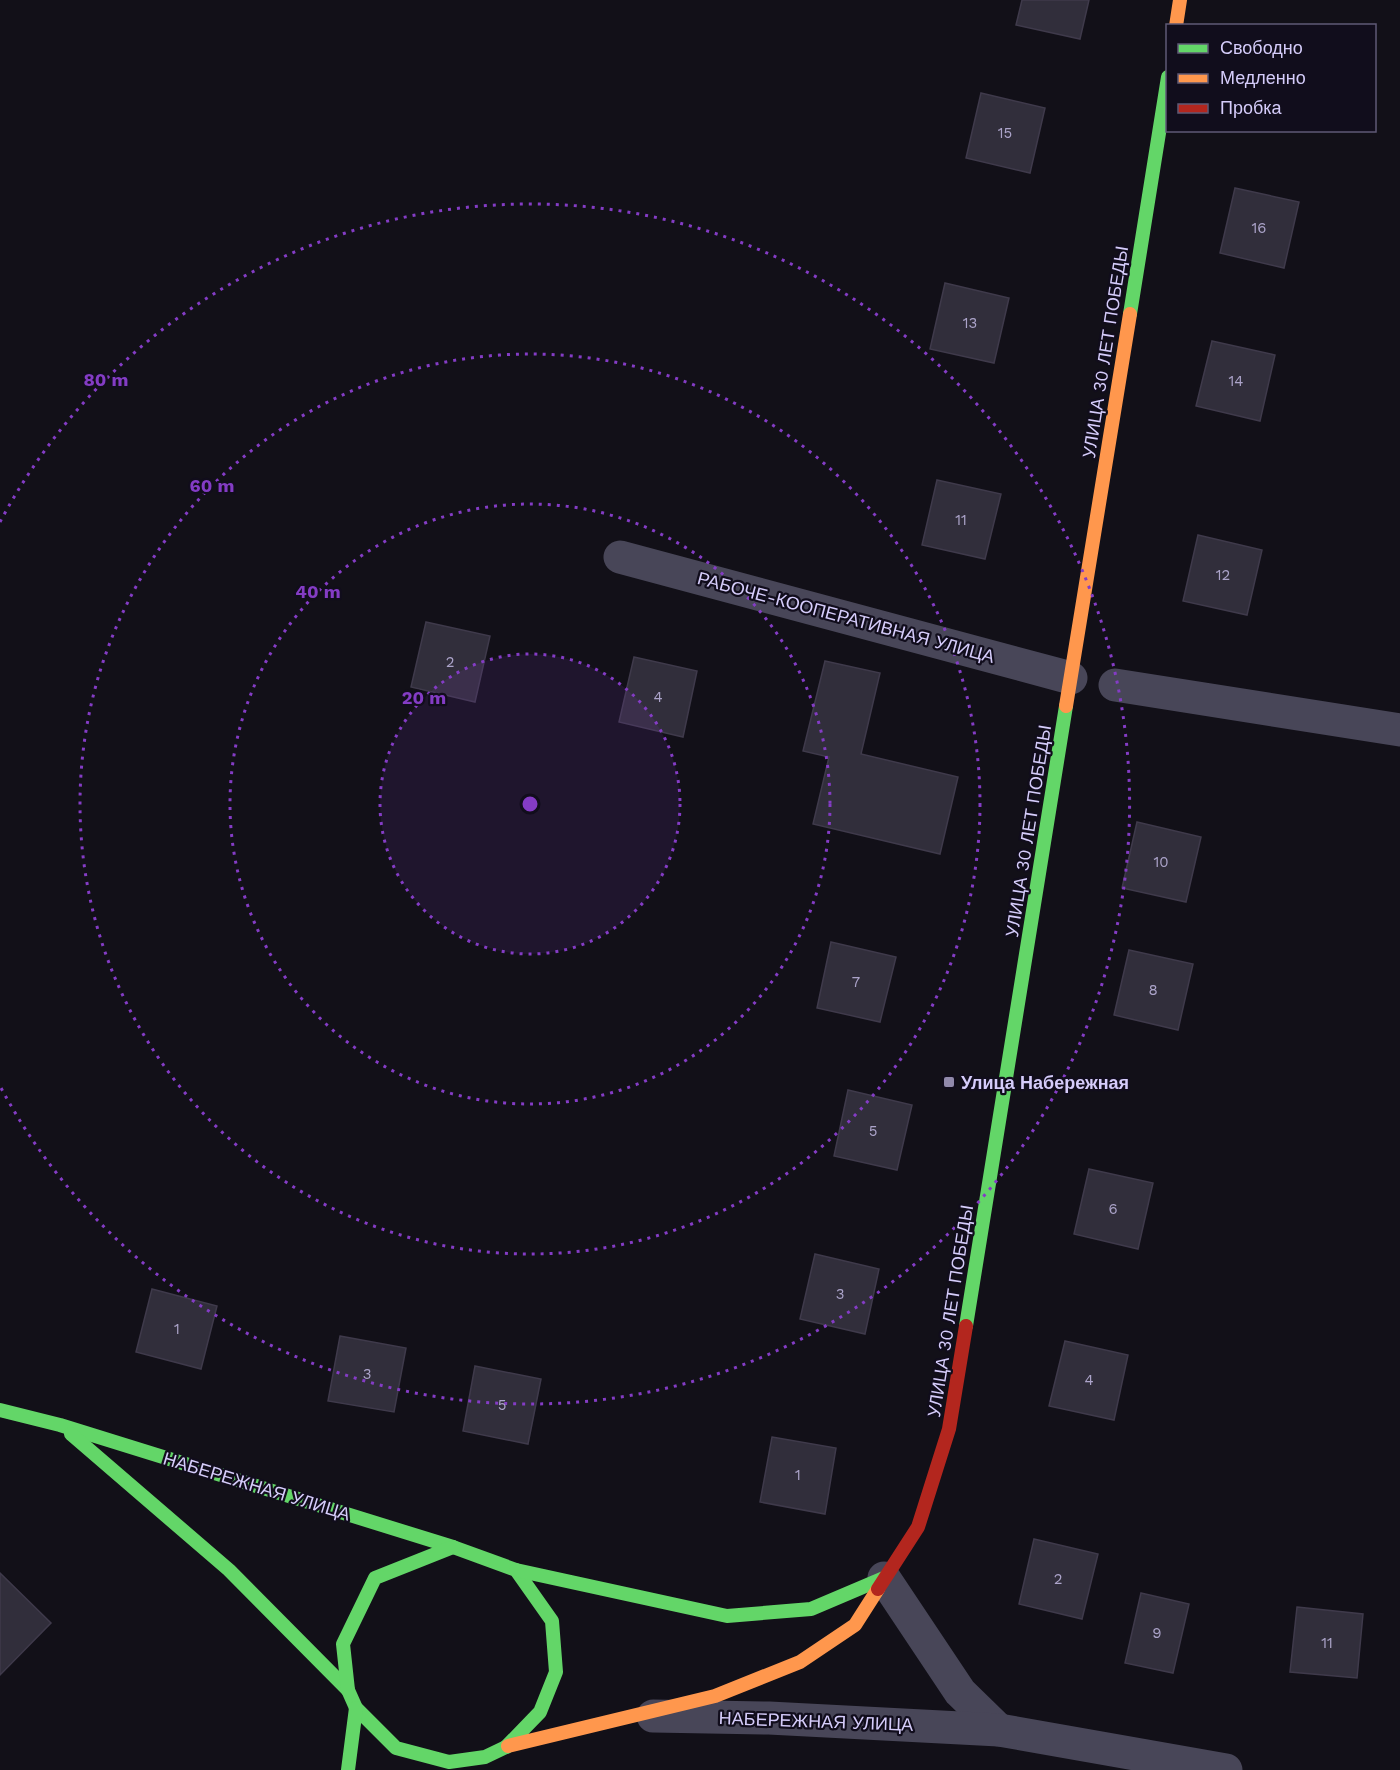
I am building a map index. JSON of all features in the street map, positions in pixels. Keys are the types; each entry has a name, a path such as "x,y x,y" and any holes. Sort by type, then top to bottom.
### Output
{"main road":[{"path":"1176,24 1180,0"},
{"name":"УЛИЦА 30 ЛЕТ ПОБЕДЫ","path":"884,1578 918,1527 949,1429 1166,83"},
{"name":"НАБЕРЕЖНАЯ УЛИЦА","path":"0,1410 60,1425 453,1547 516,1570 727,1616 811,1609 884,1578"},
{"name":"НАБЕРЕЖНАЯ УЛИЦА","path":"60,1425 229,1570 348,1690"},
{"name":"НАБЕРЕЖНАЯ УЛИЦА","path":"453,1547 375,1578 343,1644 348,1690 356,1708 396,1748 446,1766 485,1757 506,1747 715,1696 800,1662 855,1625 884,1578"},
{"name":"НАБЕРЕЖНАЯ УЛИЦА","path":"506,1747 540,1712 556,1672 552,1622 516,1570"},
{"path":"348,1770 356,1708"}],"street":[{"name":"РАБОЧЕ-КООПЕРАТИВНАЯ УЛИЦА","path":"620,557 1071,678"},
{"path":"1115,685 1400,730"},
{"path":"884,1578 960,1692 999,1730"},
{"name":"НАБЕРЕЖНАЯ УЛИЦА","path":"632,1716 769,1718 999,1730 1226,1770"}],"building":[{"path":"1022,0 1089,0 1080,39 1016,25"},
{"path":"981,93 1045,108 1030,173 966,158"},
{"path":"1235,188 1299,202 1284,268 1220,253"},
{"path":"945,283 1009,298 994,363 930,349"},
{"path":"1212,341 1275,355 1260,421 1196,406"},
{"path":"937,480 1001,494 985,559 922,545"},
{"path":"1198,535 1262,550 1247,615 1183,601"},
{"path":"426,622 490,636 475,702 411,687"},
{"path":"634,657 697,671 683,737 619,722"},
{"path":"825,661 880,673 861,754 958,777 940,854 813,824 829,757 803,751"},
{"path":"1137,822 1201,837 1186,902 1122,888"},
{"path":"831,942 896,957 880,1022 817,1008"},
{"path":"1129,950 1193,964 1178,1030 1114,1015"},
{"path":"848,1090 912,1105 897,1170 834,1156"},
{"path":"1089,1169 1153,1183 1138,1249 1074,1234"},
{"path":"815,1254 879,1269 865,1334 800,1319"},
{"path":"152,1289 217,1306 201,1369 136,1352"},
{"path":"340,1336 406,1348 394,1412 328,1401"},
{"path":"1065,1341 1128,1355 1114,1420 1049,1406"},
{"path":"475,1366 541,1379 528,1444 463,1431"},
{"path":"772,1437 836,1448 825,1514 760,1502"},
{"path":"1034,1539 1098,1554 1082,1619 1019,1604"},
{"path":"0,1573 51,1623 0,1675"},
{"path":"1141,1593 1189,1604 1173,1673 1125,1663"},
{"path":"1297,1607 1363,1614 1357,1678 1290,1672"}],"traffic: fast":[{"path":"1130,314 1166,89"},
{"path":"966,1326 1066,706"},
{"path":"0,1410 60,1425 453,1547 516,1570 552,1621 556,1672 540,1712 506,1747"},
{"path":"71,1434 229,1570 348,1690"},
{"path":"453,1547 375,1578 343,1644 348,1690 356,1708 396,1748 449,1762 485,1757 508,1746"},
{"path":"516,1570 727,1616 811,1609 884,1578"},
{"path":"348,1770 356,1708"}],"traffic: slow":[{"path":"1176,24 1180,0"},
{"path":"1066,706 1130,314"},
{"path":"508,1746 715,1696 800,1662 855,1625 878,1589"}],"traffic: jam":[{"path":"878,1589 918,1527 949,1429 966,1326"}],"place":[{"name":"Улица Набережная","path":"949,1082"}]}
